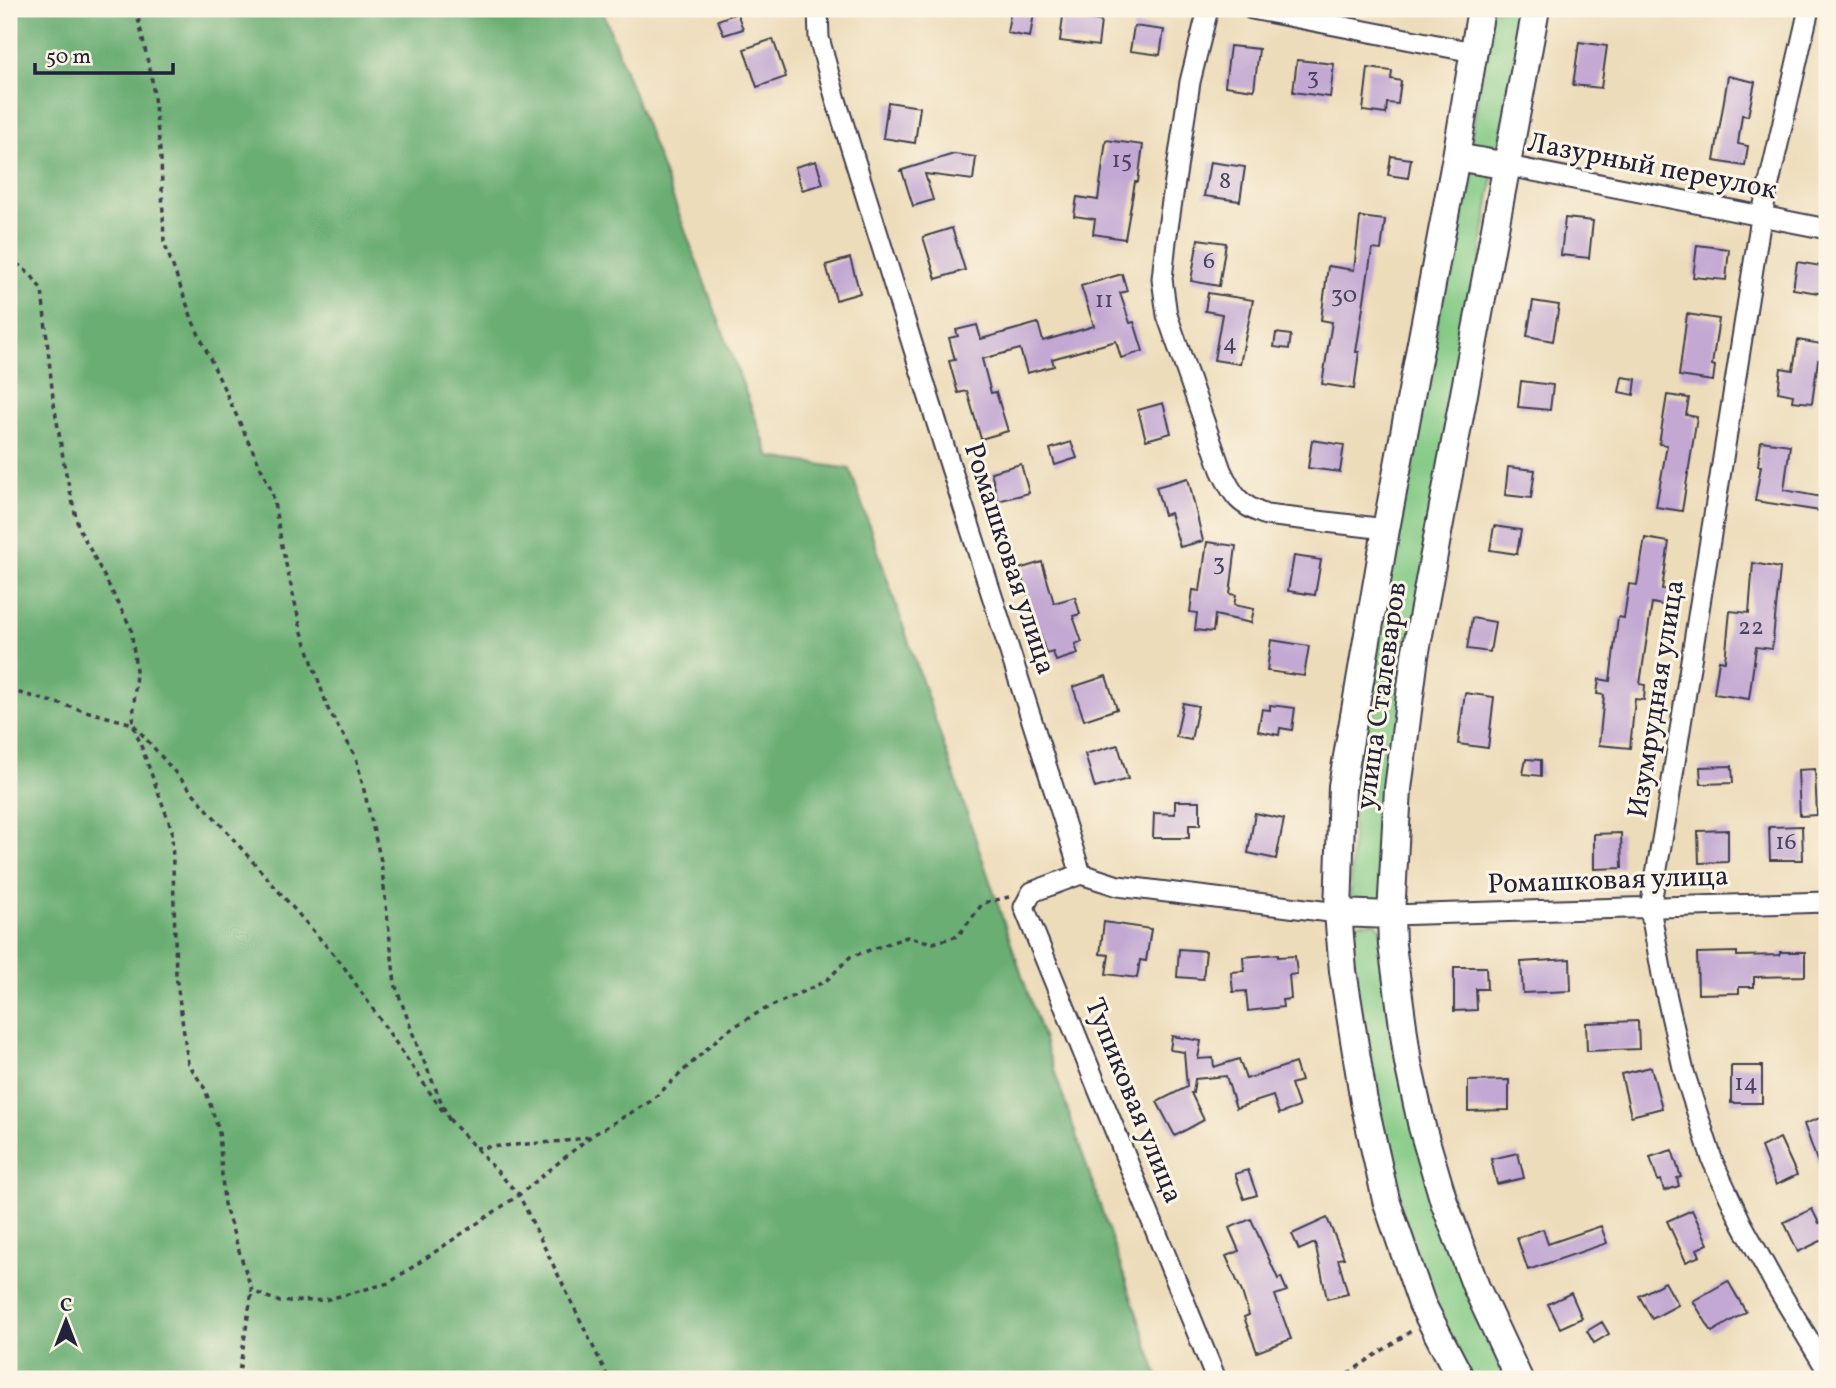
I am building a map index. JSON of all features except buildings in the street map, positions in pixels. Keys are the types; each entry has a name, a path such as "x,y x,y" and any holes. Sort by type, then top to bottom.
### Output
{"main road":[{"name":"улица Сталеваров","path":"1461,1379 1422,1304 1383,1188 1364,1102 1343,971 1338,913 1342,786 1481,9"},
{"name":"улица Сталеваров","path":"1519,1379 1476,1287 1444,1202 1422,1127 1408,1063 1392,945 1391,915 1398,789 1415,656 1536,9"},
{"path":"1456,157 1508,166"},
{"path":"1338,913 1391,915"}],"street":[{"name":"Ромашковая улица","path":"818,9 819,38 836,100 1081,874"},
{"path":"1208,9 1190,82 1166,241 1162,279 1167,315 1221,470 1232,494 1248,508 1266,515 1386,529"},
{"path":"1252,9 1473,52"},
{"name":"Изумрудная улица","path":"1809,9 1761,218 1650,908 1684,1072 1713,1162 1742,1224 1827,1370"},
{"name":"Лазурный переулок","path":"1508,166 1827,229"},
{"path":"1032,892 1081,874 1118,886 1338,913"},
{"name":"Тупиковая улица","path":"1032,892 1024,907 1216,1379"},
{"name":"Ромашковая улица","path":"1391,915 1827,902"}],"path":[{"path":"136,9 152,80 161,159 164,242 194,324 272,492 282,551 305,641 328,709 356,757 381,861 395,984 449,1120"},
{"path":"9,257 32,275 42,290 53,398 78,526 131,628 136,670 133,724 173,830 176,975 188,1063 205,1089 219,1131 224,1204 252,1291 238,1379"},
{"path":"9,690 133,724 342,964 449,1120 519,1195 609,1379"},
{"path":"252,1291 280,1302 325,1300 389,1283 519,1195 591,1136 651,1101 725,1032 761,1010 825,981 850,957 906,937 933,943 958,936 983,903 1032,892"},
{"path":"475,1148 566,1141 591,1136"},
{"path":"1340,1379 1429,1318"}],"green space":[{"path":"9,9 602,9 770,457 850,469 1159,1379 9,1379"},
{"path":"1491,9 1528,9 1498,152 1492,153 1470,146"},
{"path":"1466,171 1493,175 1381,903 1350,901 1355,760"},
{"path":"1375,922 1381,929 1387,983 1507,1379 1468,1379 1440,1320 1387,1169 1356,987 1351,928 1356,923"}]}
